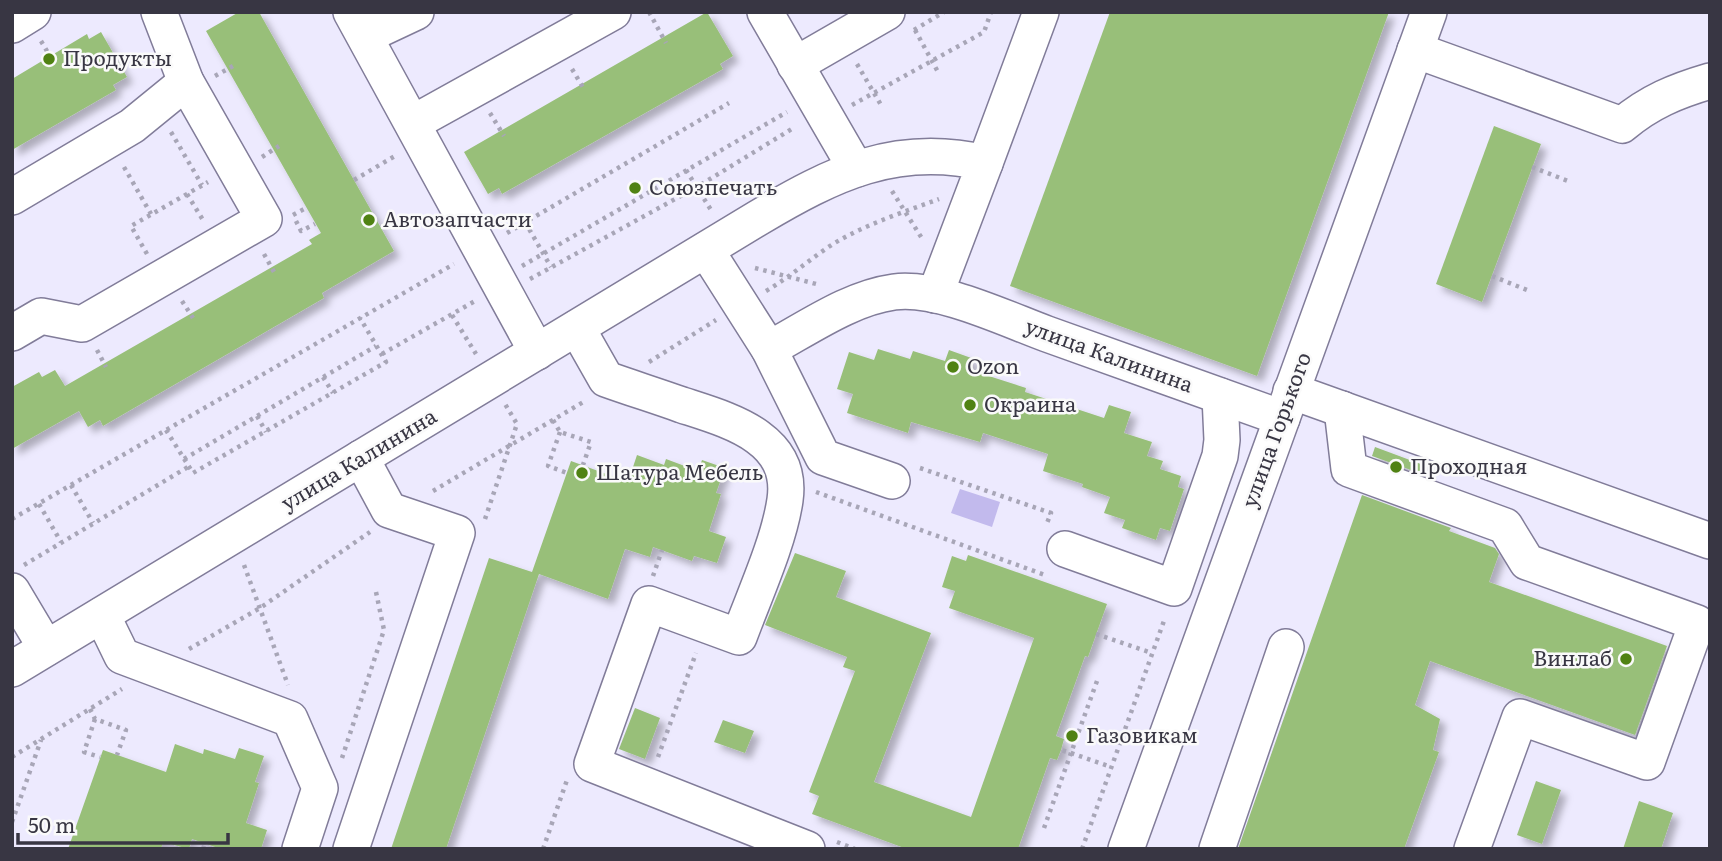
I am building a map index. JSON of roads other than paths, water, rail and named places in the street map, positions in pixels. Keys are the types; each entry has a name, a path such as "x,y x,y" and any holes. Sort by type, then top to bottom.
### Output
{"street":[{"path":"12,25 33,12"},
{"path":"12,333 41,316 82,324 264,219 186,82 159,12"},
{"path":"416,12 358,24 537,352"},
{"path":"413,123 613,12"},
{"path":"765,12 820,109 865,166"},
{"path":"939,284 1041,12"},
{"name":"улица Горького","path":"1126,849 1429,12"},
{"path":"795,65 899,17"},
{"path":"1415,50 1622,125 1657,100 1678,90 1710,81"},
{"path":"12,197 132,126 186,82"},
{"name":"улица Калинина","path":"12,669 792,198 865,166 913,156 944,155 981,174"},
{"path":"717,244 741,305 769,349 823,457 901,473"},
{"name":"улица Калинина","path":"769,349 851,305 873,297 896,292 916,292 939,284 1220,396 1342,409 1710,541"},
{"path":"577,328 606,379 749,430 765,443 783,468 786,481 782,515 739,637 649,604 592,764 819,844"},
{"path":"1049,544 1174,588 1220,456 1220,396"},
{"path":"1342,409 1349,469 1504,526 1527,562 1698,624 1647,762 1520,717 1472,849"},
{"path":"351,849 457,533 389,510 361,458"},
{"path":"17,578 47,648"},
{"path":"102,615 122,656 290,719 320,788 300,849"},
{"path":"1217,849 1286,647"}],"place":[{"name":"Продукты","path":"49,59"},
{"name":"Союзпечать","path":"635,188"},
{"name":"Автозапчасти","path":"369,220"},
{"name":"Ozon","path":"953,367"},
{"name":"Окраина","path":"970,405"},
{"name":"Проходная","path":"1396,467"},
{"name":"Шатура Мебель","path":"582,473"},
{"name":"Винлаб","path":"1626,659"},
{"name":"Газовикам","path":"1072,736"}]}
